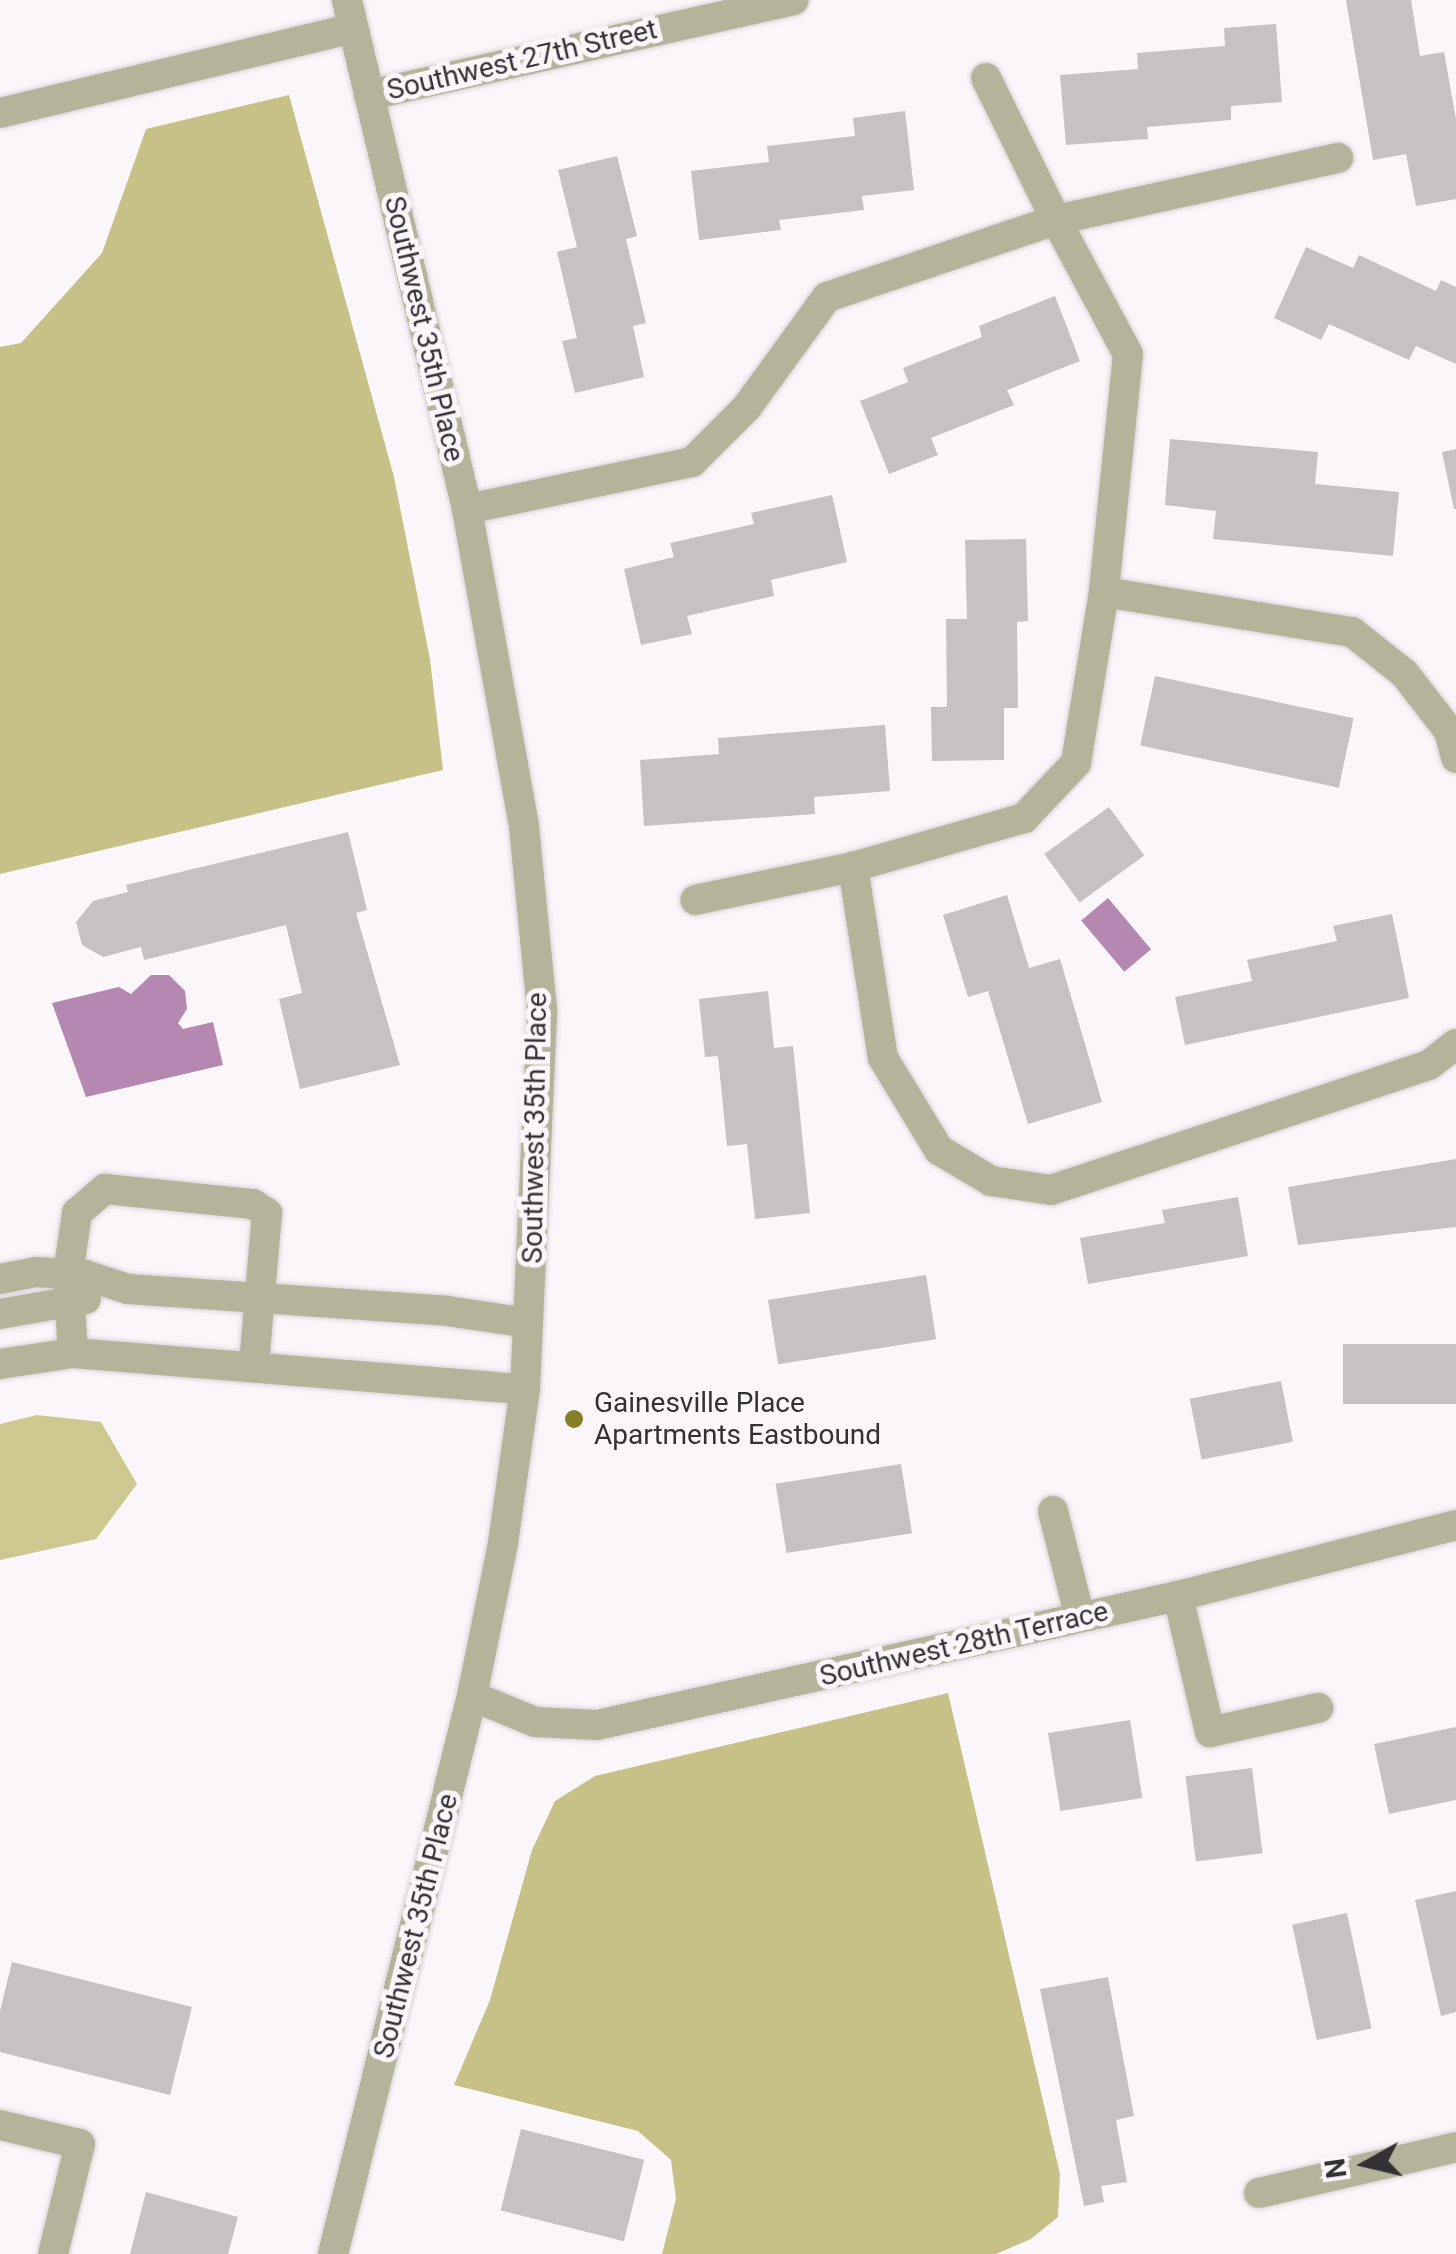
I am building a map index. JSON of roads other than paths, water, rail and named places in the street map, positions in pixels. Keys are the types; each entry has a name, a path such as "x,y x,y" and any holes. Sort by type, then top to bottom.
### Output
{"street":[{"name":"Southwest 27th Street","path":"369,95 792,0"},
{"name":"Southwest 35th Place","path":"333,2254 472,1696 525,1389 542,1010 524,826 467,510 350,14"},
{"path":"0,113 350,14"},
{"path":"695,900 853,866 1024,818 1076,763 1104,592 1128,354 986,78"},
{"path":"467,510 692,462 747,407 827,296 1056,220 1338,158"},
{"path":"1104,592 1352,632 1404,673 1448,730 1456,758"},
{"path":"853,866 883,1058 939,1150 991,1180 1051,1190 1429,1065 1456,1044"},
{"path":"73,1353 69,1288 78,1213 89,1197 106,1189 253,1204 266,1213 269,1228 254,1366"},
{"path":"0,1279 69,1288 447,1310 528,1323"},
{"path":"0,1314 69,1288"},
{"path":"0,1364 73,1353 525,1389"},
{"path":"1054,1511 1080,1618"},
{"name":"Southwest 28th Terrace","path":"472,1696 536,1722 597,1725 1178,1596 1456,1525"},
{"path":"1178,1596 1210,1732 1318,1708"},
{"path":"0,2125 80,2144 53,2254"},
{"path":"1259,2193 1456,2148"}],"place":[{"name":"Gainesville Place Apartments Eastbound","path":"574,1419"}]}
